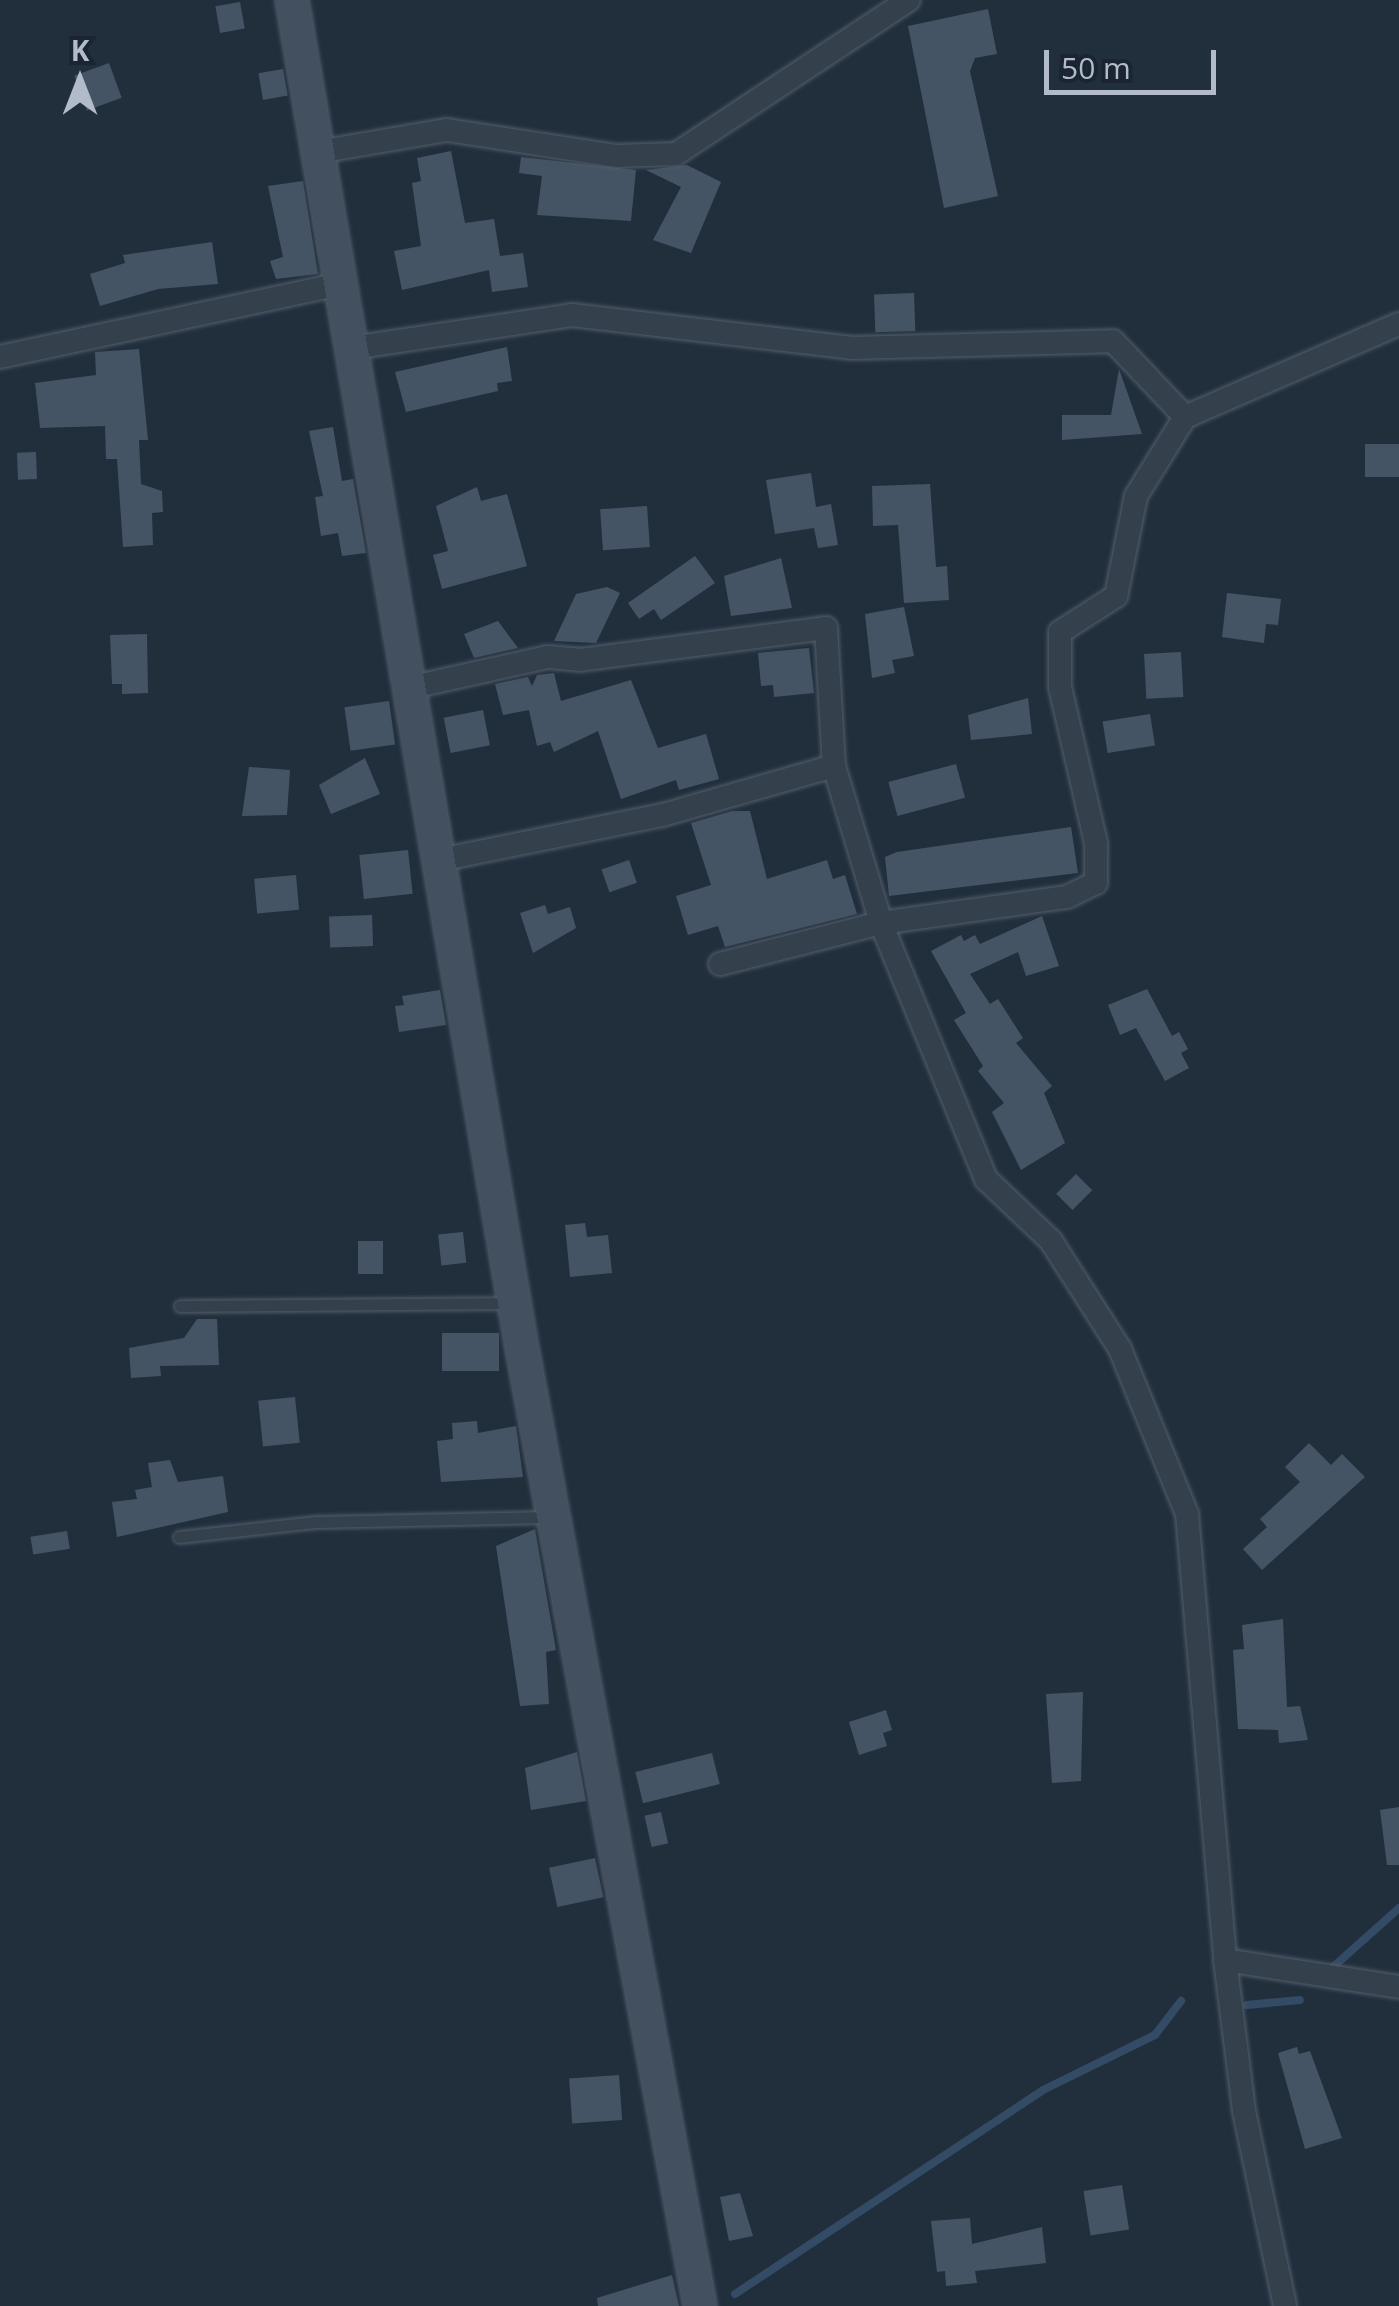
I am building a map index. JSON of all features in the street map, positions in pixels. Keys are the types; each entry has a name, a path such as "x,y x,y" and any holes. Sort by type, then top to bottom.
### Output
{"street":[{"path":"292,0 515,1303 700,2306"},
{"path":"318,152 447,130 618,156 676,154 910,0"},
{"path":"0,357 341,284"},
{"path":"352,348 572,315 851,348 1113,342 1185,417"},
{"path":"720,964 880,924 1067,897 1096,883 1096,843 1068,732 1057,638 1116,596 1136,496 1185,417 1399,324"},
{"path":"408,688 548,658 580,660 818,624 826,628 834,766 880,924 986,1180 1051,1241 1120,1349 1187,1514 1225,1960 1244,2111 1285,2306"},
{"path":"439,860 663,815 834,766"},
{"path":"1225,1960 1399,1988"}],"lane":[{"path":"180,1306 515,1303"},
{"path":"179,1537 315,1522 554,1517"}],"building":[{"path":"240,2 245,29 220,33 215,6"},
{"path":"988,9 997,54 975,58 970,71 998,196 944,208 908,26"},
{"path":"109,63 122,98 87,110 74,76"},
{"path":"283,69 288,96 263,100 258,73"},
{"path":"451,151 465,223 494,219 500,256 523,253 528,287 492,292 489,270 402,290 394,251 421,246 412,183 421,181 417,158"},
{"path":"521,157 636,170 631,221 537,215 542,176 519,173"},
{"path":"687,165 721,182 691,253 653,240 681,187 646,170"},
{"path":"303,181 318,274 276,279 270,261 283,257 268,186"},
{"path":"212,242 218,284 158,289 100,306 90,274 125,263 123,255"},
{"path":"914,293 915,331 875,332 874,294"},
{"path":"507,347 512,381 497,383 498,391 406,412 395,372"},
{"path":"139,349 148,440 139,440 141,484 162,491 163,512 152,513 153,545 123,547 117,459 106,459 105,426 40,428 35,383 96,375 95,352"},
{"path":"1119,369 1142,434 1062,440 1062,415 1111,415"},
{"path":"333,427 342,481 353,479 366,553 342,556 338,533 321,536 315,497 323,496 309,431"},
{"path":"1365,444 1399,444 1399,477 1365,477"},
{"path":"36,452 37,479 18,480 17,453"},
{"path":"811,473 816,507 831,504 838,545 818,548 814,528 775,534 766,480"},
{"path":"930,484 936,567 947,566 949,600 904,603 898,525 873,526 872,486"},
{"path":"477,487 481,501 507,494 527,566 442,589 433,555 448,551 436,506"},
{"path":"647,506 650,547 603,550 600,509"},
{"path":"695,556 715,583 661,620 654,609 639,619 628,603"},
{"path":"781,558 792,608 731,616 724,576"},
{"path":"607,587 620,593 596,643 554,641 576,594"},
{"path":"1227,593 1281,599 1278,625 1266,624 1264,643 1222,637"},
{"path":"904,607 914,656 892,660 895,673 872,678 865,614"},
{"path":"498,621 518,648 474,658 464,634"},
{"path":"147,634 148,693 122,694 122,684 112,684 110,635"},
{"path":"809,648 814,693 774,697 773,685 761,686 758,653"},
{"path":"1181,652 1183,697 1146,699 1144,654"},
{"path":"554,673 561,701 631,680 658,748 706,734 719,779 679,790 676,780 621,799 598,731 554,752 550,742 537,746 529,710 503,715 495,684 528,677 532,686 537,675"},
{"path":"1028,698 1032,734 971,740 968,715"},
{"path":"389,701 395,745 351,751 344,707"},
{"path":"483,710 490,745 451,753 444,718"},
{"path":"1150,714 1155,746 1108,753 1103,722"},
{"path":"365,758 380,794 331,814 319,785"},
{"path":"956,764 965,798 897,816 888,782"},
{"path":"249,767 290,770 287,815 242,816"},
{"path":"732,811 750,811 767,879 827,860 833,879 845,875 857,914 725,947 718,926 688,935 676,896 711,885 691,823"},
{"path":"1071,827 1078,873 889,896 885,857 897,852"},
{"path":"408,850 413,894 364,899 359,855"},
{"path":"629,860 637,883 609,892 602,869"},
{"path":"296,875 299,910 257,914 254,879"},
{"path":"545,905 548,914 570,907 576,928 533,953 520,913"},
{"path":"372,915 373,946 330,947 329,917"},
{"path":"1042,916 1059,966 1026,976 1018,952 970,974 990,1004 998,999 1023,1038 1016,1043 1052,1086 1044,1093 1065,1143 1021,1170 992,1112 1004,1103 978,1071 983,1066 954,1020 966,1013 931,951 961,935 964,941 975,935 980,944"},
{"path":"1147,989 1172,1036 1179,1032 1188,1049 1181,1053 1189,1068 1165,1081 1136,1028 1120,1035 1108,1005"},
{"path":"440,990 446,1025 399,1032 395,1006 404,1005 402,996"},
{"path":"1076,1174 1092,1190 1072,1210 1056,1194"},
{"path":"585,1223 587,1237 608,1235 612,1273 570,1277 565,1225"},
{"path":"463,1232 466,1263 441,1265 438,1235"},
{"path":"358,1241 383,1241 383,1274 358,1274"},
{"path":"197,1319 217,1319 219,1365 160,1366 161,1376 131,1378 129,1348 184,1338"},
{"path":"442,1333 499,1333 499,1371 442,1371"},
{"path":"295,1397 300,1443 263,1447 258,1401"},
{"path":"477,1421 478,1433 516,1426 523,1477 441,1482 437,1441 453,1439 452,1423"},
{"path":"1309,1443 1331,1465 1342,1454 1365,1477 1262,1570 1243,1549 1267,1527 1260,1519 1300,1482 1285,1467"},
{"path":"170,1460 178,1482 223,1476 228,1512 117,1537 112,1502 137,1499 135,1490 152,1487 148,1463"},
{"path":"535,1529 556,1650 546,1652 549,1704 520,1706 496,1546"},
{"path":"67,1531 70,1549 33,1555 30,1537"},
{"path":"1283,1619 1287,1707 1300,1706 1308,1740 1279,1743 1278,1730 1238,1729 1233,1650 1244,1649 1242,1625"},
{"path":"1083,1692 1081,1781 1052,1783 1046,1694"},
{"path":"886,1710 892,1730 883,1733 887,1746 859,1755 849,1722"},
{"path":"577,1752 586,1801 531,1810 525,1768"},
{"path":"712,1753 720,1784 643,1803 635,1772"},
{"path":"1399,1807 1399,1865 1387,1865 1380,1810"},
{"path":"661,1812 668,1843 652,1847 644,1816"},
{"path":"595,1858 603,1897 557,1907 549,1868"},
{"path":"1297,2047 1299,2054 1310,2051 1342,2138 1305,2149 1278,2053"},
{"path":"619,2075 622,2120 572,2123 569,2078"},
{"path":"1122,2185 1129,2229 1091,2236 1083,2191"},
{"path":"740,2193 753,2236 729,2241 720,2197"},
{"path":"970,2218 972,2244 1042,2227 1046,2263 975,2271 977,2283 946,2286 945,2271 937,2272 931,2221"},
{"path":"672,2275 679,2306 598,2306 597,2298"}],"waterway":[{"path":"1332,1968 1399,1908"},
{"path":"1247,2005 1300,2000"},
{"path":"735,2294 1043,2090 1155,2035 1181,2001"}]}
